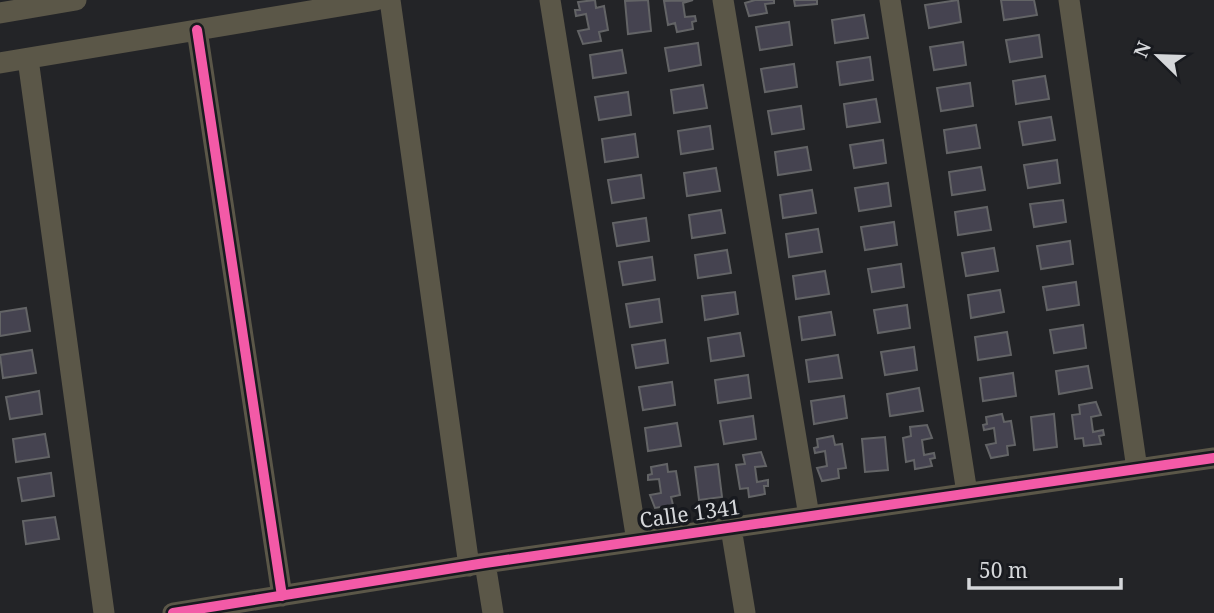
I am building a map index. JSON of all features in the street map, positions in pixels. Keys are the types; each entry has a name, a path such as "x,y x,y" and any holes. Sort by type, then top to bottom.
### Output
{"street":[{"path":"0,13 76,0"},
{"path":"0,63 376,0"},
{"path":"390,0 477,564 493,613"},
{"path":"550,0 637,541"},
{"path":"723,0 809,516"},
{"path":"890,0 967,494"},
{"path":"1069,0 1137,469"},
{"path":"197,30 282,596"},
{"path":"28,59 104,613"},
{"name":"Calle 1341","path":"173,613 229,609 282,596 477,564 1214,458"},
{"path":"731,528 744,613"}],"building":[{"path":"595,0 596,8 604,6 608,30 599,32 601,41 583,44 578,31 589,29 586,14 576,16 575,10 580,10 578,2"},
{"path":"648,0 651,31 628,34 625,1"},
{"path":"693,0 683,3 685,17 695,16 693,29 677,32 675,23 668,25 664,1"},
{"path":"774,0 774,3 765,4 767,13 749,16 745,3"},
{"path":"794,0 817,0 817,4 795,6"},
{"path":"958,0 961,22 929,28 925,5"},
{"path":"1001,0 1034,0 1037,15 1004,20"},
{"path":"864,15 868,38 835,43 832,20"},
{"path":"789,22 792,45 760,50 756,27"},
{"path":"1039,35 1042,57 1010,62 1006,40"},
{"path":"963,42 966,65 934,70 930,47"},
{"path":"698,43 701,65 669,71 665,48"},
{"path":"622,50 626,73 593,78 590,55"},
{"path":"870,57 873,80 840,85 837,62"},
{"path":"794,64 797,87 765,92 761,69"},
{"path":"1045,76 1049,99 1016,104 1013,81"},
{"path":"970,83 973,106 941,111 937,88"},
{"path":"703,85 707,108 674,113 671,90"},
{"path":"628,92 631,115 599,120 595,97"},
{"path":"876,99 880,122 847,127 844,104"},
{"path":"801,106 804,129 772,134 768,111"},
{"path":"1051,117 1055,140 1023,145 1019,122"},
{"path":"976,125 980,148 947,153 944,130"},
{"path":"710,126 713,149 681,154 678,131"},
{"path":"635,134 638,157 605,162 602,139"},
{"path":"883,140 886,163 854,168 850,145"},
{"path":"807,147 811,170 778,175 775,152"},
{"path":"1057,160 1060,183 1028,188 1024,165"},
{"path":"981,167 985,190 952,195 949,172"},
{"path":"716,168 720,191 687,196 684,173"},
{"path":"641,175 644,198 612,203 608,180"},
{"path":"888,183 891,206 859,211 855,188"},
{"path":"812,190 816,213 783,218 780,195"},
{"path":"1063,200 1066,222 1034,227 1030,204"},
{"path":"987,207 991,230 958,235 955,212"},
{"path":"721,210 725,233 692,238 689,215"},
{"path":"646,218 649,241 617,246 613,223"},
{"path":"894,222 897,245 865,250 861,227"},
{"path":"818,229 822,252 789,257 786,234"},
{"path":"1070,241 1073,264 1041,269 1037,246"},
{"path":"994,248 998,271 966,276 962,253"},
{"path":"727,250 731,273 698,278 695,255"},
{"path":"652,257 655,280 623,285 619,262"},
{"path":"901,264 904,287 872,292 868,269"},
{"path":"825,271 829,294 796,299 793,276"},
{"path":"1076,282 1079,305 1047,310 1043,287"},
{"path":"1000,290 1004,312 971,318 968,295"},
{"path":"735,292 738,314 705,320 702,296"},
{"path":"659,299 662,322 630,327 626,304"},
{"path":"907,305 910,328 878,333 874,310"},
{"path":"26,308 30,331 0,336 0,312"},
{"path":"831,312 835,335 802,340 799,317"},
{"path":"1083,325 1086,348 1054,353 1050,330"},
{"path":"1007,332 1011,355 978,360 975,337"},
{"path":"740,333 744,356 711,361 708,338"},
{"path":"665,340 668,363 636,368 632,345"},
{"path":"914,347 917,370 885,375 881,352"},
{"path":"32,350 36,373 3,378 0,355"},
{"path":"838,355 842,378 809,382 806,360"},
{"path":"1088,366 1092,388 1059,394 1056,371"},
{"path":"1013,373 1016,396 983,401 980,378"},
{"path":"748,375 751,398 718,403 715,380"},
{"path":"672,382 675,405 643,410 639,387"},
{"path":"919,388 923,411 890,416 887,394"},
{"path":"39,391 42,414 10,419 6,397"},
{"path":"844,396 847,418 814,424 811,401"},
{"path":"1096,402 1101,415 1091,417 1093,432 1103,430 1104,435 1099,436 1101,444 1084,446 1083,438 1075,439 1072,415 1080,414 1079,405"},
{"path":"1002,414 1004,422 1011,421 1015,445 1007,446 1008,455 991,458 986,445 996,443 994,428 984,430 983,425 987,424 986,417"},
{"path":"1054,414 1057,447 1034,450 1031,417"},
{"path":"753,416 756,439 724,444 720,421"},
{"path":"677,423 681,446 648,451 645,428"},
{"path":"927,425 932,438 922,440 924,455 934,453 935,458 930,459 932,466 915,469 914,460 906,462 903,438 911,436 910,427"},
{"path":"45,434 49,457 16,462 13,439"},
{"path":"833,436 835,445 842,444 846,468 838,469 839,478 822,481 817,468 827,466 825,451 815,453 814,448 818,447 817,439"},
{"path":"885,437 888,470 865,472 862,439"},
{"path":"761,452 766,466 755,467 757,482 768,480 768,486 764,486 765,494 749,497 748,488 740,489 736,465 745,464 743,455"},
{"path":"667,464 668,472 676,471 680,495 671,497 673,505 655,508 650,495 661,493 659,479 648,480 648,475 652,474 651,467"},
{"path":"718,464 722,497 699,500 695,467"},
{"path":"51,473 54,496 22,501 18,478"},
{"path":"55,517 59,539 26,544 23,521"}],"cycle path":[{"path":"197,30 282,596"},
{"path":"173,613 485,563 1214,458"}]}
